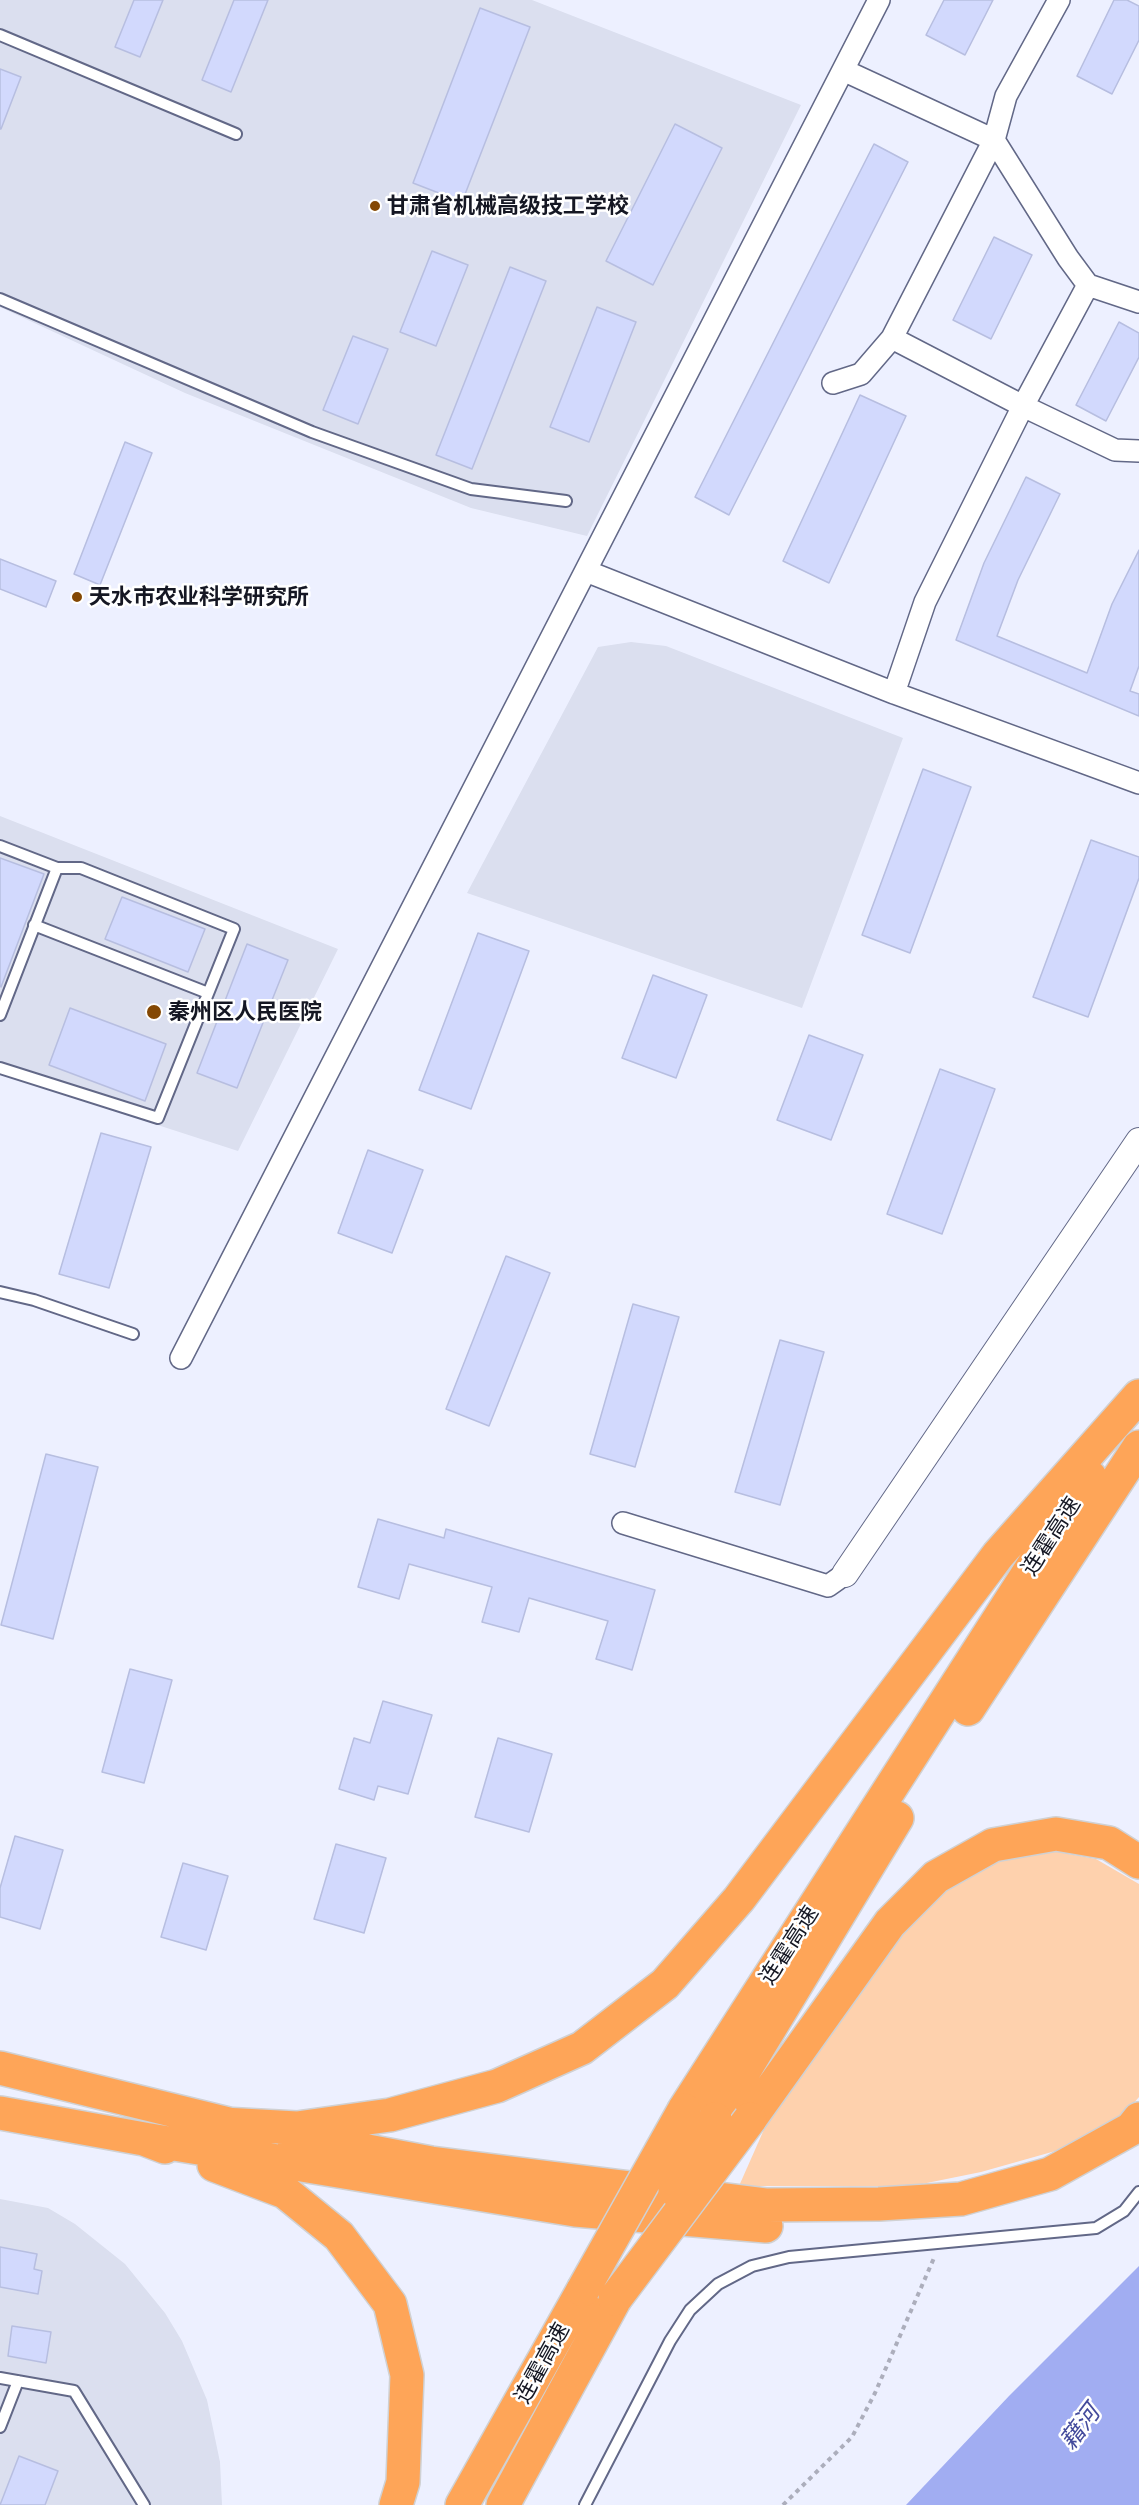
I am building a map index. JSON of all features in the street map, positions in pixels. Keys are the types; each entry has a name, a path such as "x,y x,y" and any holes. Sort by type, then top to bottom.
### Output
{"highway":[{"name":"连霍高速","path":"462,2505 684,2110 1139,1397"},
{"path":"223,2124 297,2128 390,2115 496,2086 582,2048 665,1984 739,1899 998,1555 1139,1397"},
{"name":"连霍高速","path":"503,2505 715,2119 900,1813 1139,1448"},
{"path":"615,2299 750,2119 890,1923 936,1877 993,1845 1056,1833 1109,1843 1139,1862"},
{"path":"0,2068 223,2124 431,2163 767,2205 879,2204 961,2199 1050,2174 1131,2129 1139,2119"},
{"path":"0,2113 574,2210 773,2227 900,2225 990,2216 1078,2179 1139,2141"},
{"path":"144,2139 285,2192 339,2236 390,2304 407,2375 403,2482 396,2505"}],"street":[{"path":"181,1358 879,0"},
{"path":"833,383 861,374 892,338 994,140 1006,96 1059,0"},
{"path":"843,70 994,140 1068,258 1088,285 1139,302"},
{"path":"894,693 924,602 1023,406 1088,285"},
{"path":"892,338 1023,406 1115,450 1139,451"},
{"path":"586,571 894,693 1139,783"},
{"path":"623,1523 828,1586 845,1574 1139,1141"}],"lane":[{"path":"0,35 236,134"},
{"path":"0,299 312,432 460,486 566,501"},
{"path":"0,846 57,868 81,868 234,929 158,1118 0,1068"},
{"path":"0,1015 57,868"},
{"path":"34,925 208,993"},
{"path":"0,1292 34,1300 133,1335"},
{"path":"585,2505 670,2342 690,2310 718,2284 752,2266 789,2257 1096,2228 1124,2211 1139,2192"},
{"path":"0,2378 74,2391 144,2505"},
{"path":"0,2427 18,2381"}],"path":[{"path":"783,2505 852,2437 875,2393 940,2243"}],"shaded area":[{"name":"甘肃省机械高级技工学校","path":"0,0 532,0 801,105 587,536 471,508 185,393 0,307"},
{"path":"631,642 666,646 903,738 802,1008 467,893 598,647"},
{"name":"秦州区人民医院","path":"0,816 338,949 238,1151 0,1074"},
{"path":"1047,1850 1096,1859 1139,1884 1139,2097 1126,2112 1066,2148 981,2172 912,2186 739,2186 766,2125 901,1929 951,1879 997,1857"},
{"path":"0,2199 48,2208 75,2224 125,2264 165,2313 182,2341 207,2400 220,2462 222,2505 0,2505"}],"water":[{"name":"藉河","path":"1139,2266 1139,2505 906,2505 1009,2396"}],"building":[{"path":"134,0 163,0 140,57 115,47"},
{"path":"234,0 268,0 231,92 202,80"},
{"path":"944,0 993,0 965,55 926,35"},
{"path":"1114,0 1127,0 1139,6 1139,40 1112,94 1077,76"},
{"path":"480,8 530,27 462,202 413,183"},
{"path":"0,69 21,77 1,129 0,129"},
{"path":"675,124 722,148 653,285 606,261"},
{"path":"874,144 908,162 729,515 695,497"},
{"path":"994,237 1032,255 991,339 953,320"},
{"path":"432,251 468,265 436,346 400,332"},
{"path":"510,267 546,281 472,469 436,455"},
{"path":"597,307 636,322 589,442 550,427"},
{"path":"1119,322 1139,333 1139,357 1106,421 1076,405"},
{"path":"353,336 388,349 358,424 323,410"},
{"path":"860,395 906,416 829,583 783,561"},
{"path":"125,442 152,453 100,585 74,574"},
{"path":"1026,477 1060,494 1018,580 997,636 1087,673 1112,604 1139,550 1139,666 1130,691 1139,694 1139,716 956,640 984,563"},
{"path":"0,559 56,581 46,607 0,589"},
{"path":"923,769 971,787 910,953 862,935"},
{"path":"1091,840 1139,857 1139,878 1088,1017 1033,997"},
{"path":"0,858 44,874 1,987 0,986"},
{"path":"122,897 205,929 188,972 105,939"},
{"path":"478,933 529,951 471,1109 419,1090"},
{"path":"247,944 288,960 237,1088 197,1073"},
{"path":"653,975 707,995 676,1078 622,1058"},
{"path":"70,1008 166,1044 145,1101 49,1065"},
{"path":"809,1035 863,1055 831,1140 777,1120"},
{"path":"940,1069 995,1089 942,1234 887,1214"},
{"path":"101,1133 151,1147 109,1288 59,1274"},
{"path":"368,1150 423,1170 392,1253 338,1233"},
{"path":"506,1256 550,1273 489,1426 446,1409"},
{"path":"633,1304 679,1317 635,1467 590,1454"},
{"path":"780,1340 824,1352 780,1505 735,1492"},
{"path":"46,1454 98,1467 53,1639 1,1625"},
{"path":"378,1519 444,1538 446,1529 655,1590 632,1670 596,1659 608,1621 529,1598 519,1632 482,1622 492,1587 409,1564 399,1599 358,1587"},
{"path":"130,1669 172,1680 144,1783 102,1772"},
{"path":"383,1701 432,1715 408,1794 378,1786 374,1800 339,1789 354,1738 370,1743"},
{"path":"498,1738 552,1754 529,1832 475,1817"},
{"path":"15,1836 63,1850 40,1929 0,1917 0,1888"},
{"path":"336,1844 386,1858 364,1933 314,1919"},
{"path":"183,1863 228,1876 206,1950 161,1937"},
{"path":"0,2247 37,2254 34,2269 42,2271 38,2294 0,2287"},
{"path":"12,2326 51,2332 46,2363 8,2356"},
{"path":"19,2456 58,2471 45,2505 0,2505"}],"place":[{"name":"甘肃省机械高级技工学校","path":"375,206"},
{"name":"天水市农业科学研究所","path":"77,597"},
{"name":"秦州区人民医院","path":"154,1012"}]}
